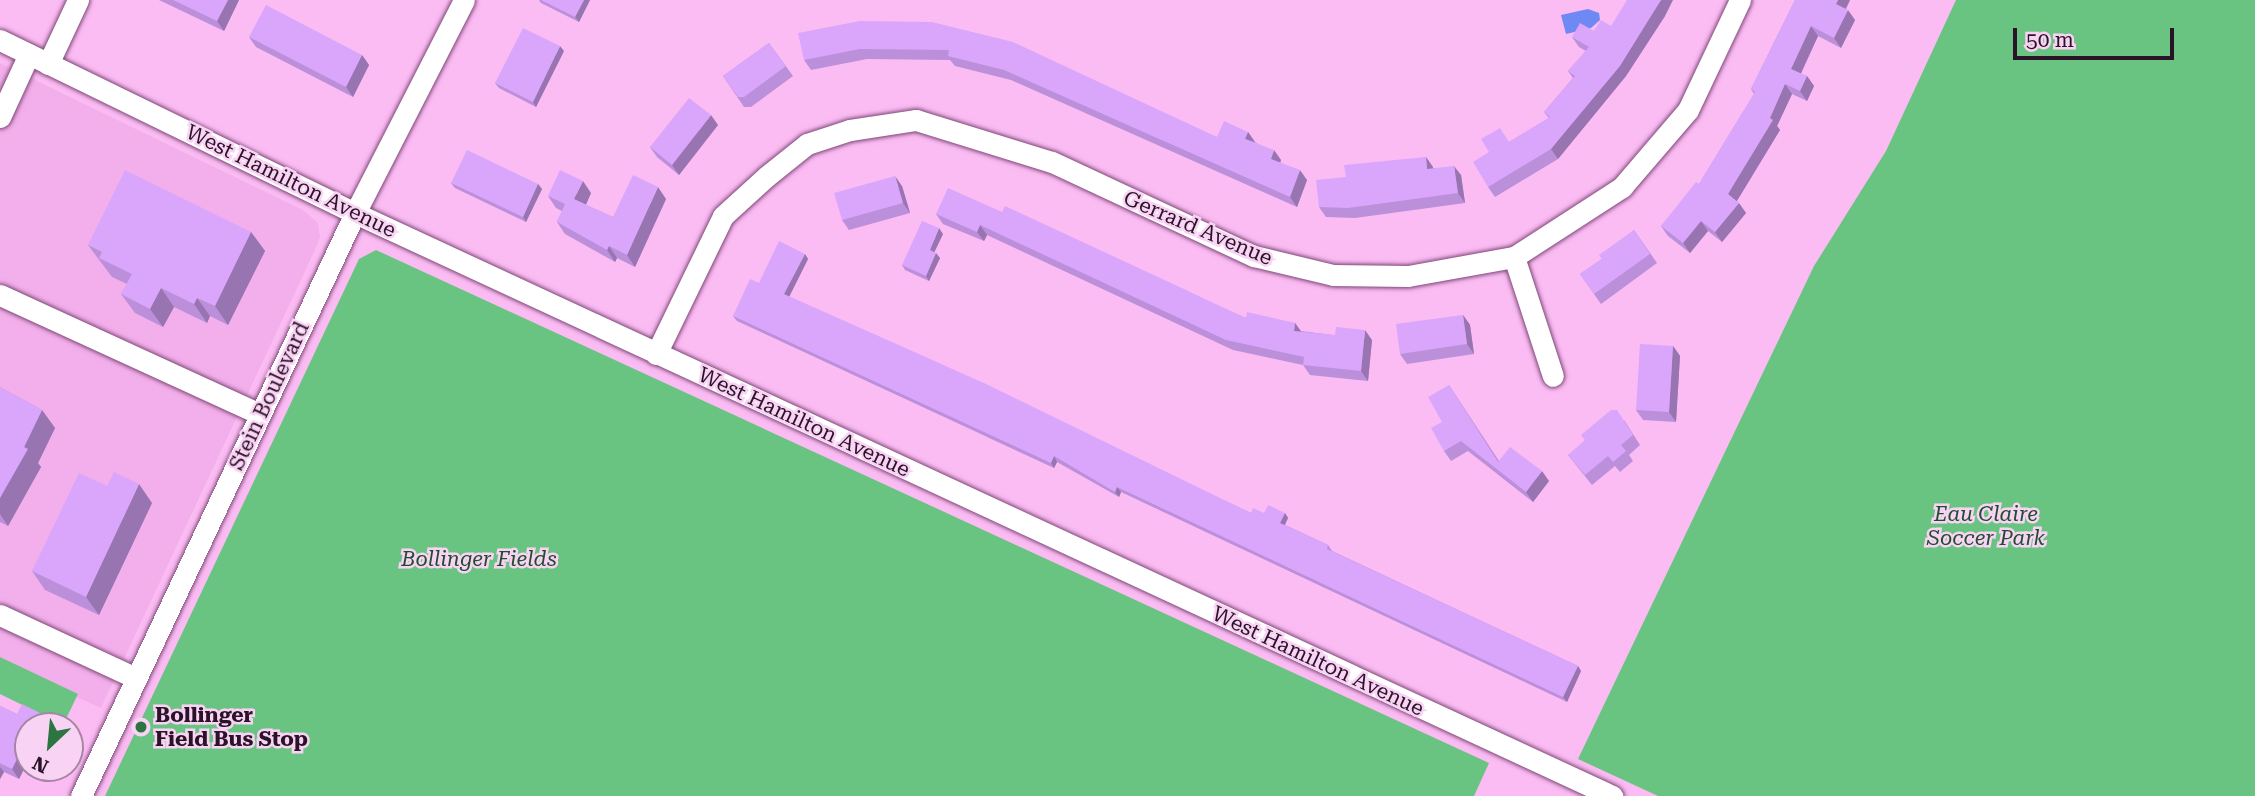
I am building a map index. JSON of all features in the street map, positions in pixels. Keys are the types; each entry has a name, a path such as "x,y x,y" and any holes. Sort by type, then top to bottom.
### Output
{"street":[{"path":"0,117 78,0"},
{"name":"Stein Boulevard","path":"81,796 355,213 464,0"},
{"name":"Gerrard Avenue","path":"656,354 723,216 766,176 807,144 850,130 916,120 1052,162 1254,256 1333,275 1408,276 1514,257 1622,187 1688,110 1740,0"},
{"name":"West Hamilton Avenue","path":"0,40 355,213 1612,796"},
{"path":"1514,257 1553,376"},
{"path":"0,295 260,414"},
{"path":"0,615 136,678"}],"shaded area":[{"path":"0,63 303,210 318,223 320,237 314,252 101,708 0,662"}],"green space":[{"name":"Eau Claire Soccer Park","path":"1956,0 2255,0 2255,796 1658,796 1578,759 1814,266 1886,151"},
{"name":"Bollinger Fields","path":"376,250 1489,763 1474,796 105,796 359,259"},
{"path":"0,657 78,694 69,712 37,712 0,694"}],"water":[{"path":"1588,9 1599,13 1600,20 1591,28 1566,34 1561,15"}],"building":[{"path":"173,0 228,0 217,21"},
{"path":"541,0 584,0 575,17"},
{"path":"1627,0 1661,0 1620,66 1551,149 1488,187 1473,162 1489,152 1481,139 1500,128 1509,142 1550,117 1544,112 1575,76 1568,71 1589,47 1572,37 1580,23 1594,31 1601,20 1611,26"},
{"path":"1795,0 1838,0 1836,4 1848,10 1834,38 1811,26 1791,69 1807,76 1800,91 1785,84 1770,118 1773,120 1728,194 1739,203 1715,232 1701,221 1683,243 1661,226 1696,182 1699,184 1755,92 1751,89"},
{"path":"266,5 362,55 346,87 249,37"},
{"path":"860,21 932,22 1013,42 1217,137 1224,121 1248,132 1245,139 1274,150 1271,159 1300,170 1290,197 1004,70 948,56 949,50 860,49 804,60 798,33"},
{"path":"523,28 560,46 533,102 495,83"},
{"path":"769,43 786,66 744,97 738,97 723,76"},
{"path":"689,98 711,115 672,165 650,147"},
{"path":"467,150 538,184 523,217 451,183"},
{"path":"1426,157 1427,169 1454,166 1458,193 1348,208 1319,207 1316,180 1346,177 1344,165"},
{"path":"125,170 251,232 215,306 197,298 194,304 161,288 150,309 121,294 132,274 99,258 102,252 88,245"},
{"path":"560,170 583,181 574,199 613,217 633,175 658,187 627,255 609,246 607,250 557,222 565,204 548,196"},
{"path":"895,176 903,203 842,220 834,193"},
{"path":"948,188 1002,212 1005,206 1246,318 1247,312 1295,323 1294,331 1335,335 1336,327 1365,330 1361,371 1303,365 1304,357 1226,340 980,225 977,232 936,214"},
{"path":"922,221 939,228 930,250 936,253 926,276 902,265"},
{"path":"1634,230 1650,254 1594,294 1580,274 1602,259 1599,255"},
{"path":"779,241 805,254 784,294 986,384 1251,513 1253,508 1264,513 1268,505 1285,513 1280,523 1328,545 1327,549 1578,666 1563,697 1117,487 1115,492 1054,456 1051,463 733,316 750,279 759,283"},
{"path":"1463,315 1467,344 1400,354 1396,324"},
{"path":"1640,344 1673,346 1669,412 1636,410"},
{"path":"1449,385 1498,462 1510,447 1542,471 1526,492 1461,441 1444,451 1431,428 1442,422 1428,397"},
{"path":"0,387 42,410 24,447 28,449 0,498"},
{"path":"1611,410 1617,410 1633,435 1621,445 1626,451 1613,462 1608,456 1585,475 1568,455 1585,440 1581,435"},
{"path":"114,472 139,484 86,597 32,571 79,473 107,486"},
{"path":"22,704 38,712 18,712"},
{"path":"0,706 14,713 12,769 0,763"}],"place":[{"name":"Bollinger Field Bus Stop","path":"141,727"}]}
